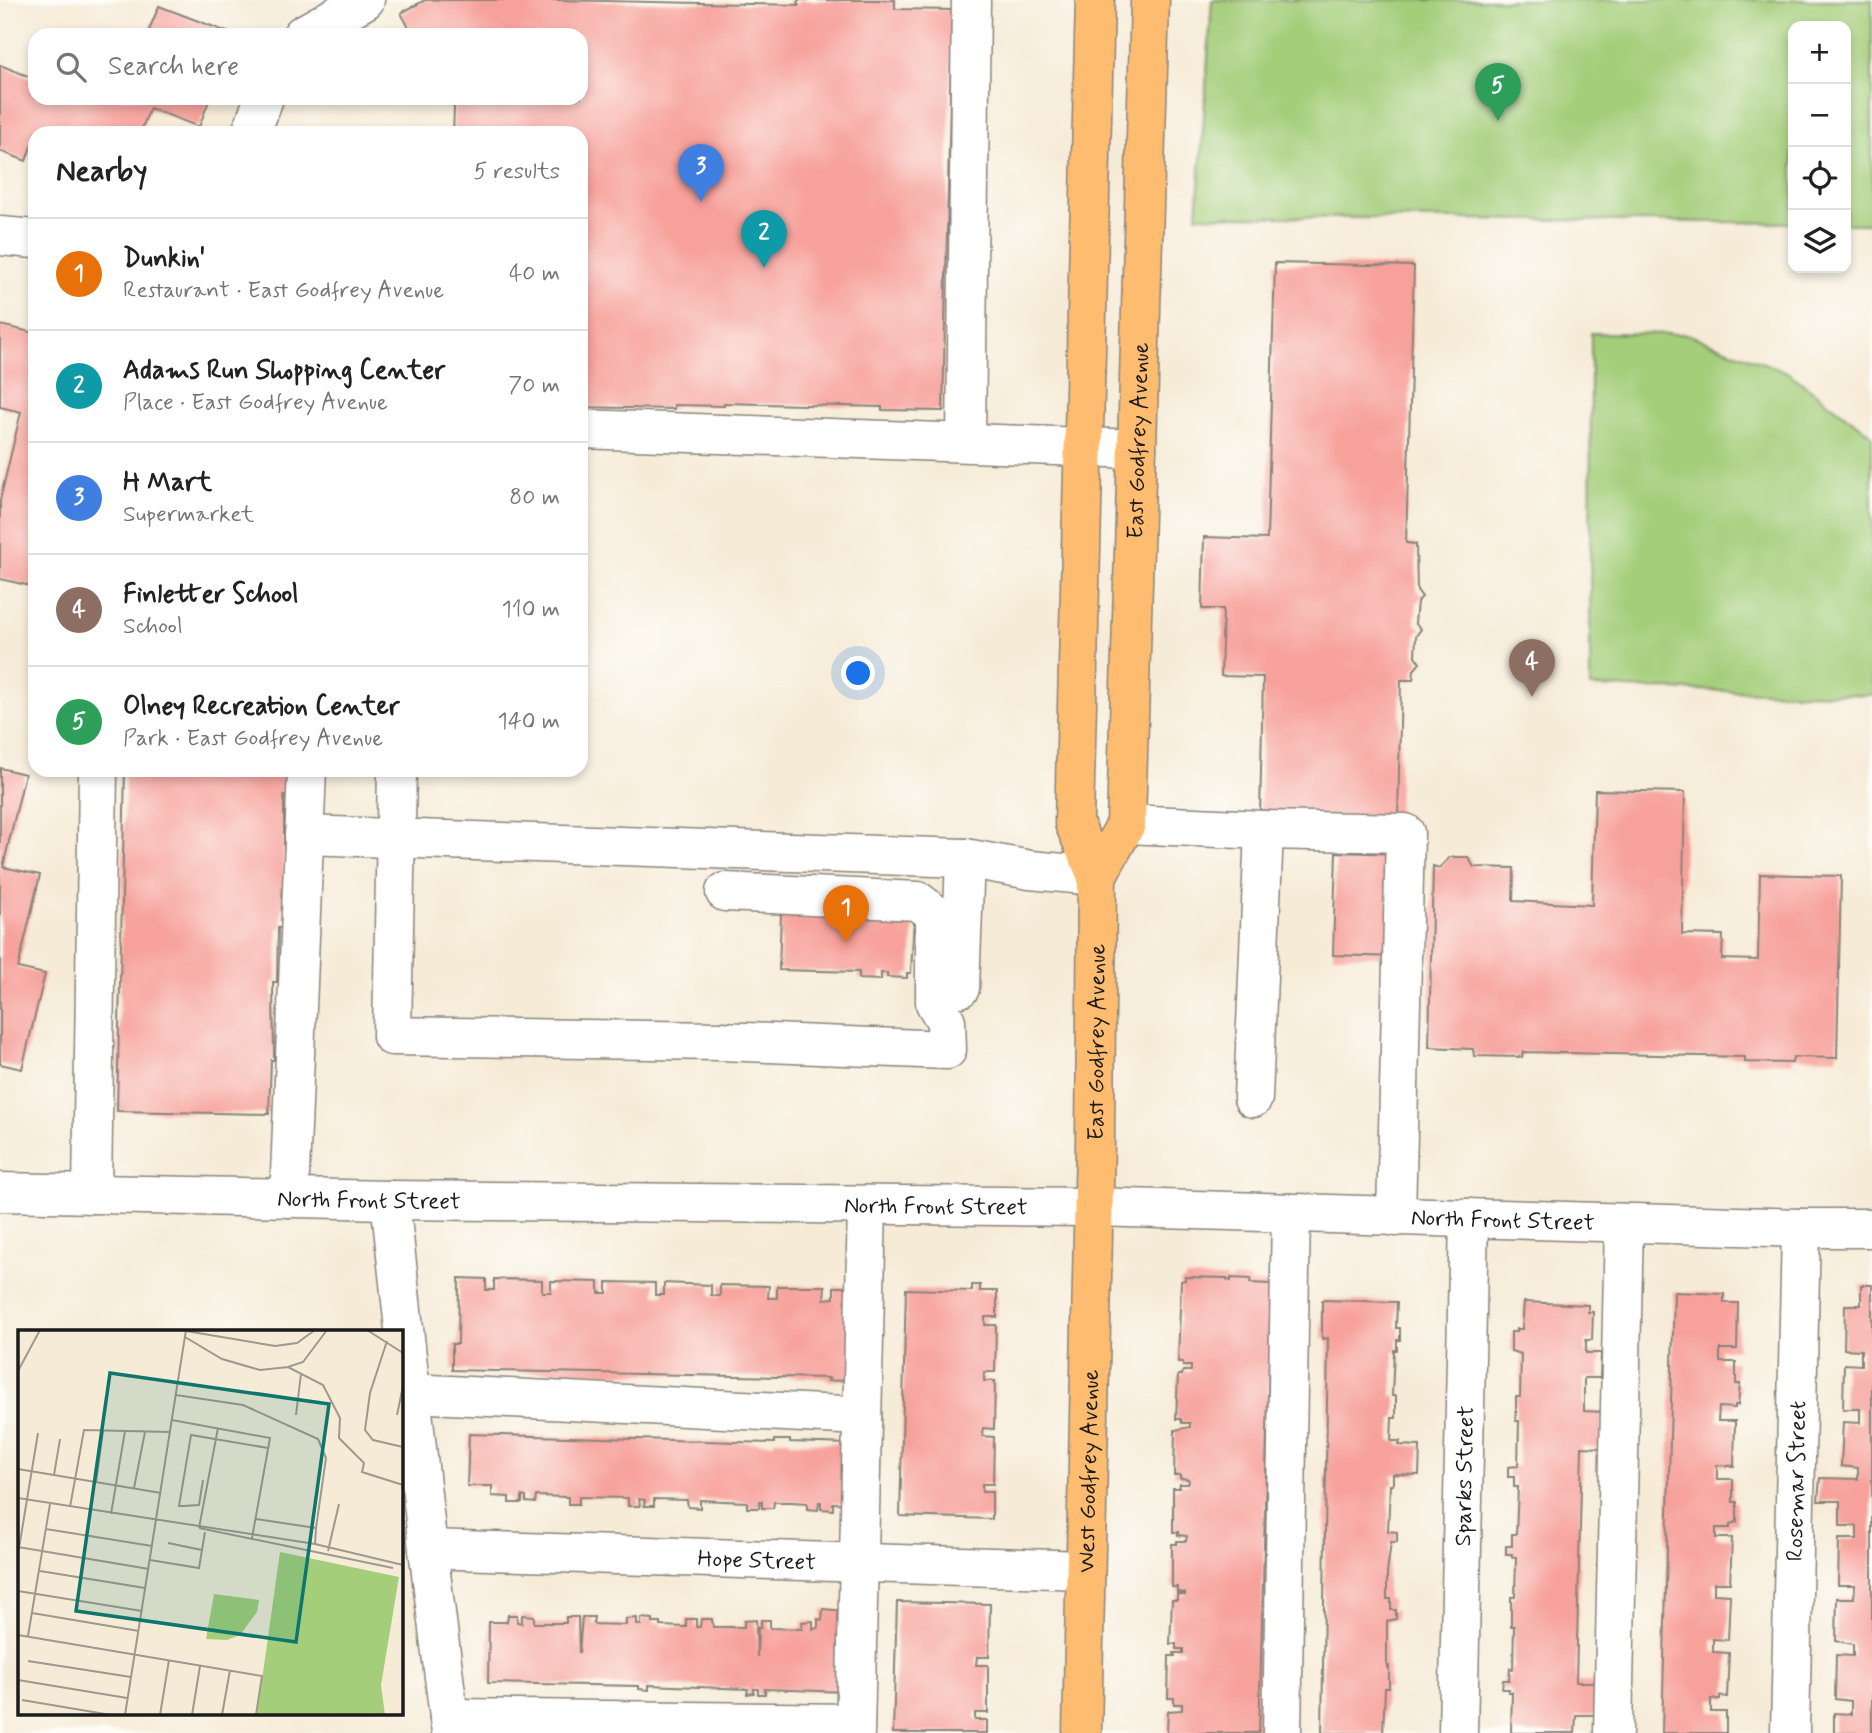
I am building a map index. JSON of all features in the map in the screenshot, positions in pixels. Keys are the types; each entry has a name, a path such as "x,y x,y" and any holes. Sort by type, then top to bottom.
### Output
{"main road":[{"name":"East Godfrey Avenue","path":"1093,1208 1097,876 1074,823 1095,0"},
{"name":"East Godfrey Avenue","path":"1097,876 1126,824 1150,0"},
{"name":"West Godfrey Avenue","path":"1082,1733 1093,1208"}],"street":[{"path":"315,28 365,0"},
{"path":"966,442 971,0"},
{"path":"254,126 261,105"},
{"path":"0,236 28,238"},
{"path":"588,429 1137,449"},
{"path":"92,1194 98,777"},
{"path":"289,1198 307,777"},
{"path":"397,777 392,1036 719,1041 947,1050 946,1021 935,1003 935,914 918,901 725,892"},
{"path":"1126,824 1405,833 1396,1217"},
{"path":"1253,1098 1264,830"},
{"path":"304,835 965,858 1030,870 1097,876"},
{"path":"946,1021 960,998 965,858"},
{"name":"North Front Street","path":"0,1192 1093,1208 1872,1228"},
{"path":"390,1199 450,1726 855,1728 867,1205"},
{"path":"1282,1733 1291,1213"},
{"name":"Sparks Street","path":"1458,1733 1469,1219"},
{"path":"1613,1733 1624,1223"},
{"name":"Rosemar Street","path":"1790,1733 1801,1228"},
{"path":"411,1392 862,1416"},
{"name":"Hope Street","path":"428,1549 1085,1570"}],"green space":[{"path":"1212,0 1872,0 1872,224 1851,224 1851,21 1788,21 1788,223 1197,216"},
{"path":"1591,333 1687,334 1787,372 1872,435 1872,695 1590,687"}],"building":[{"path":"425,0 800,5 797,4 798,0 895,0 895,9 952,10 943,411 724,403 724,406 674,405 674,409 588,407 588,126 453,126 452,105 588,105 588,28 409,28 401,13"},
{"path":"159,6 217,28 150,28"},
{"path":"0,65 28,76 28,105 207,105 199,126 150,108 143,126 28,126 26,161 0,151"},
{"path":"1275,263 1414,266 1406,543 1416,544 1417,590 1422,597 1417,602 1415,623 1421,629 1416,636 1415,656 1420,663 1414,670 1413,680 1401,680 1398,819 1260,816 1263,677 1221,676 1223,609 1202,609 1204,537 1267,539"},
{"path":"0,325 28,331 28,585 0,579 0,500 21,412 0,407"},
{"path":"0,768 25,774 3,867 40,875 18,968 45,974 22,1069 0,1064"},
{"path":"125,777 292,777 291,796 284,796 284,901 282,928 278,928 277,982 273,982 274,1060 271,1060 269,1114 117,1111"},
{"path":"1595,790 1685,792 1682,934 1723,935 1722,959 1758,960 1760,874 1841,876 1837,1058 1793,1057 1792,1063 1745,1062 1745,1057 1523,1052 1522,1057 1474,1056 1473,1049 1429,1047 1433,866 1439,868 1450,857 1468,857 1474,867 1514,868 1513,901 1592,905"},
{"path":"1336,852 1401,854 1398,957 1333,955"},
{"path":"781,913 914,916 911,973 907,973 907,978 887,977 887,973 881,973 881,980 859,979 859,972 779,970"},
{"path":"1185,1277 1227,1278 1231,1281 1231,1278 1251,1279 1250,1283 1271,1284 1259,1733 1167,1733 1168,1711 1182,1710 1182,1704 1174,1704 1174,1698 1168,1698 1169,1656 1183,1653 1183,1649 1176,1649 1176,1644 1170,1644 1172,1600 1177,1600 1177,1594 1185,1595 1177,1592 1177,1587 1172,1587 1172,1544 1186,1541 1187,1536 1173,1532 1173,1488 1179,1488 1180,1484 1188,1484 1189,1481 1180,1478 1180,1475 1174,1475 1175,1430 1190,1427 1190,1423 1182,1423 1181,1419 1176,1419 1178,1375 1182,1375 1183,1371 1191,1371 1191,1366 1183,1366 1183,1362 1178,1362 1181,1281 1185,1280"},
{"path":"459,1278 486,1279 486,1290 494,1290 494,1279 542,1280 542,1292 551,1292 551,1281 599,1282 599,1293 607,1293 607,1282 655,1283 655,1295 664,1295 664,1283 711,1285 711,1295 716,1296 720,1296 720,1285 769,1286 768,1298 777,1298 777,1286 825,1286 824,1299 834,1298 834,1287 860,1287 851,1380 452,1370 452,1344 458,1344"},
{"path":"972,1285 980,1285 980,1291 997,1291 997,1317 985,1317 985,1325 996,1325 995,1372 984,1372 984,1381 995,1381 994,1429 983,1428 982,1433 983,1436 994,1437 993,1484 982,1484 982,1492 992,1492 992,1519 900,1516 906,1289 972,1291"},
{"path":"1861,1285 1872,1285 1872,1733 1834,1733 1834,1713 1851,1714 1851,1701 1835,1699 1836,1655 1853,1656 1853,1644 1836,1641 1837,1598 1854,1598 1855,1585 1838,1585 1839,1539 1857,1539 1857,1526 1840,1526 1840,1501 1818,1501 1820,1478 1858,1479 1858,1468 1841,1466 1843,1422 1860,1423 1860,1409 1843,1409 1844,1364 1861,1365 1861,1350 1844,1349 1845,1305 1861,1305"},
{"path":"1674,1292 1724,1294 1724,1303 1738,1303 1737,1349 1720,1349 1720,1362 1736,1362 1736,1384 1740,1384 1738,1405 1735,1405 1735,1408 1719,1407 1718,1421 1735,1421 1734,1466 1717,1465 1717,1479 1733,1479 1733,1502 1737,1502 1737,1522 1730,1524 1730,1528 1716,1528 1716,1538 1732,1538 1730,1583 1714,1583 1714,1594 1730,1595 1728,1640 1713,1639 1713,1652 1729,1653 1727,1697 1720,1696 1720,1700 1711,1699 1711,1712 1726,1712 1726,1733 1662,1733"},
{"path":"1322,1300 1397,1302 1396,1328 1400,1328 1400,1340 1397,1340 1397,1350 1394,1350 1392,1396 1396,1396 1396,1418 1392,1418 1391,1441 1400,1441 1399,1445 1420,1446 1419,1475 1393,1474 1393,1485 1390,1485 1388,1531 1397,1532 1397,1542 1391,1542 1387,1599 1391,1599 1391,1610 1396,1610 1396,1619 1387,1621 1389,1688 1385,1688 1383,1733 1322,1733 1328,1338 1322,1339"},
{"path":"1524,1302 1588,1305 1588,1312 1593,1312 1592,1340 1586,1340 1586,1353 1601,1353 1600,1378 1584,1378 1584,1411 1603,1412 1601,1448 1582,1447 1576,1682 1594,1682 1599,1691 1599,1706 1593,1715 1576,1715 1575,1733 1511,1733 1512,1692 1502,1689 1503,1680 1509,1680 1510,1668 1513,1669 1514,1626 1511,1626 1511,1597 1515,1597 1516,1557 1506,1554 1506,1546 1512,1546 1512,1534 1516,1534 1518,1487 1514,1487 1514,1477 1508,1477 1508,1467 1518,1466 1519,1421 1516,1421 1516,1397 1520,1397 1521,1354 1511,1351 1511,1332 1522,1329"},
{"path":"469,1434 774,1443 774,1440 790,1440 850,1444 852,1504 833,1503 833,1510 821,1509 819,1502 818,1510 807,1509 807,1503 774,1502 773,1508 762,1508 760,1501 759,1508 747,1508 747,1502 700,1500 700,1508 688,1507 687,1500 654,1499 654,1506 644,1506 645,1500 639,1499 640,1506 628,1506 628,1498 579,1497 579,1504 568,1504 568,1497 536,1496 535,1503 526,1502 526,1497 522,1496 522,1503 509,1503 509,1497 492,1496 492,1486 467,1486"},
{"path":"897,1602 990,1604 989,1657 977,1657 976,1665 988,1665 988,1713 975,1713 975,1720 987,1720 987,1733 893,1733"},
{"path":"823,1609 844,1611 846,1692 765,1689 765,1694 758,1694 758,1689 754,1689 754,1693 747,1694 748,1689 649,1685 649,1690 639,1689 639,1686 488,1683 489,1622 507,1622 508,1615 517,1615 517,1622 522,1623 522,1615 534,1616 534,1623 566,1623 566,1617 578,1617 579,1653 582,1617 594,1617 593,1624 626,1625 626,1619 637,1618 637,1625 641,1625 641,1618 653,1619 653,1623 661,1623 661,1626 686,1627 686,1619 696,1619 696,1627 700,1627 701,1619 712,1619 713,1627 744,1627 744,1621 756,1620 757,1657 758,1627 761,1628 761,1620 770,1620 770,1628 802,1629 802,1622 813,1621 813,1629 818,1628 818,1619 822,1620"}],"place":[{"name":"Olney Recreation Center","path":"1498,121"},
{"name":"H Mart","path":"701,202"},
{"name":"Adams Run Shopping Center","path":"764,268"},
{"name":"Finletter School","path":"1532,697"},
{"name":"Dunkin'","path":"846,943"}]}
